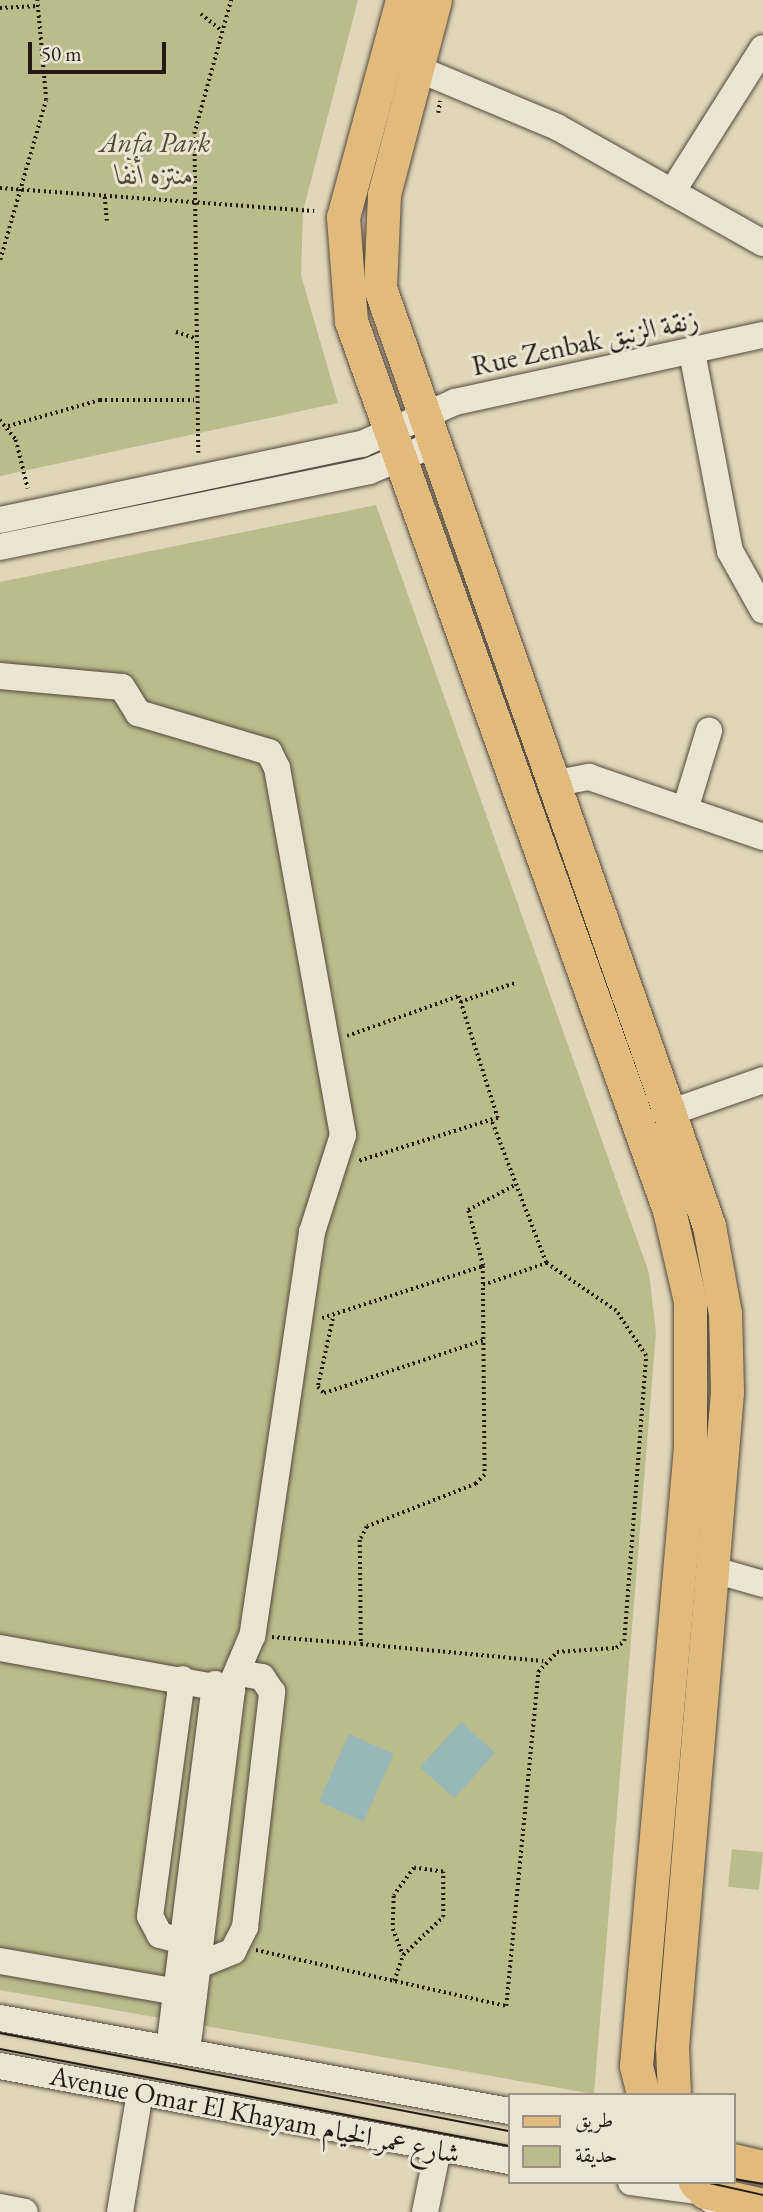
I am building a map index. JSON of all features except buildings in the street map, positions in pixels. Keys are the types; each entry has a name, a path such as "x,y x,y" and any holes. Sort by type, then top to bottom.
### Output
{"main road":[{"path":"402,0 351,178 342,236 351,321 669,1210 690,1301 690,1447 635,2085"},
{"path":"435,0 384,195 378,266 385,309 709,1226 726,1326 711,1569 673,2048 674,2093"},
{"path":"735,2160 763,2167"}],"street":[{"path":"672,192 763,48"},
{"path":"416,68 523,110 763,243"},
{"name":"Rue Zenbak زنقة الزنبق","path":"396,446 428,432 455,402 763,335"},
{"path":"692,352 730,551 763,610"},
{"path":"0,520 396,446"},
{"path":"0,547 369,471 396,446"},
{"path":"0,676 122,687 138,713 269,752 342,1125 334,1166 312,1232 252,1636 228,1682 204,1852 199,1965 186,1994"},
{"path":"685,810 709,731"},
{"path":"552,784 587,777 763,837"},
{"path":"669,1113 763,1080"},
{"path":"711,1569 763,1584"},
{"path":"0,1647 183,1679 228,1682 262,1677 272,1692 238,1946 199,1965"},
{"path":"183,1679 150,1916 160,1935 183,1941"},
{"path":"178,2051 186,1994 183,1941 204,1852"},
{"path":"0,1961 186,1994"},
{"name":"Avenue Omar El Khayam شارع عمر الخيام","path":"0,2018 508,2111"},
{"name":"Avenue Omar El Khayam شارع عمر الخيام","path":"0,2066 508,2161"},
{"path":"120,2212 140,2092"},
{"path":"425,2212 439,2149"},
{"path":"643,2184 727,2198"},
{"path":"0,2207 25,2212"}],"path":[{"path":"0,260 25,190 47,100 37,0"},
{"path":"198,453 194,401 194,134 231,0"},
{"path":"0,8 38,6"},
{"path":"201,14 221,30"},
{"path":"438,113 441,96"},
{"path":"0,188 314,211"},
{"path":"105,197 107,221"},
{"path":"176,332 194,338"},
{"path":"8,426 100,400 194,401"},
{"path":"0,420 8,426 29,489"},
{"path":"460,1002 515,983"},
{"path":"328,1043 458,996 498,1118 399,1153 334,1166"},
{"path":"252,1636 543,1661 557,1652 616,1648 624,1641 648,1365 616,1311 547,1263 491,1121"},
{"path":"361,1644 360,1540 367,1527 476,1484 485,1475 483,1266 468,1210 515,1185"},
{"path":"483,1285 547,1263"},
{"path":"299,1318 334,1318 483,1266"},
{"path":"334,1318 318,1387 324,1393 484,1340"},
{"path":"238,1946 506,2006 543,1661"},
{"path":"394,1981 403,1955 443,1917 443,1872 414,1868 394,1896 393,1929 403,1955"}],"green space":[{"name":"Anfa Park منتزه أنفا","path":"0,0 358,0 303,211 301,275 338,403 0,476"},
{"path":"376,505 649,1273 656,1333 594,2093 0,1990 0,582"},
{"path":"732,1849 763,1852 759,1890 728,1887"}],"water":[{"path":"461,1722 495,1753 454,1798 420,1767"},
{"path":"349,1734 394,1754 364,1822 319,1802"}],"tram line":[{"path":"0,2033 508,2131"},
{"path":"0,2049 508,2146"},
{"path":"735,2179 763,2184"},
{"path":"714,2184 763,2195"}]}
